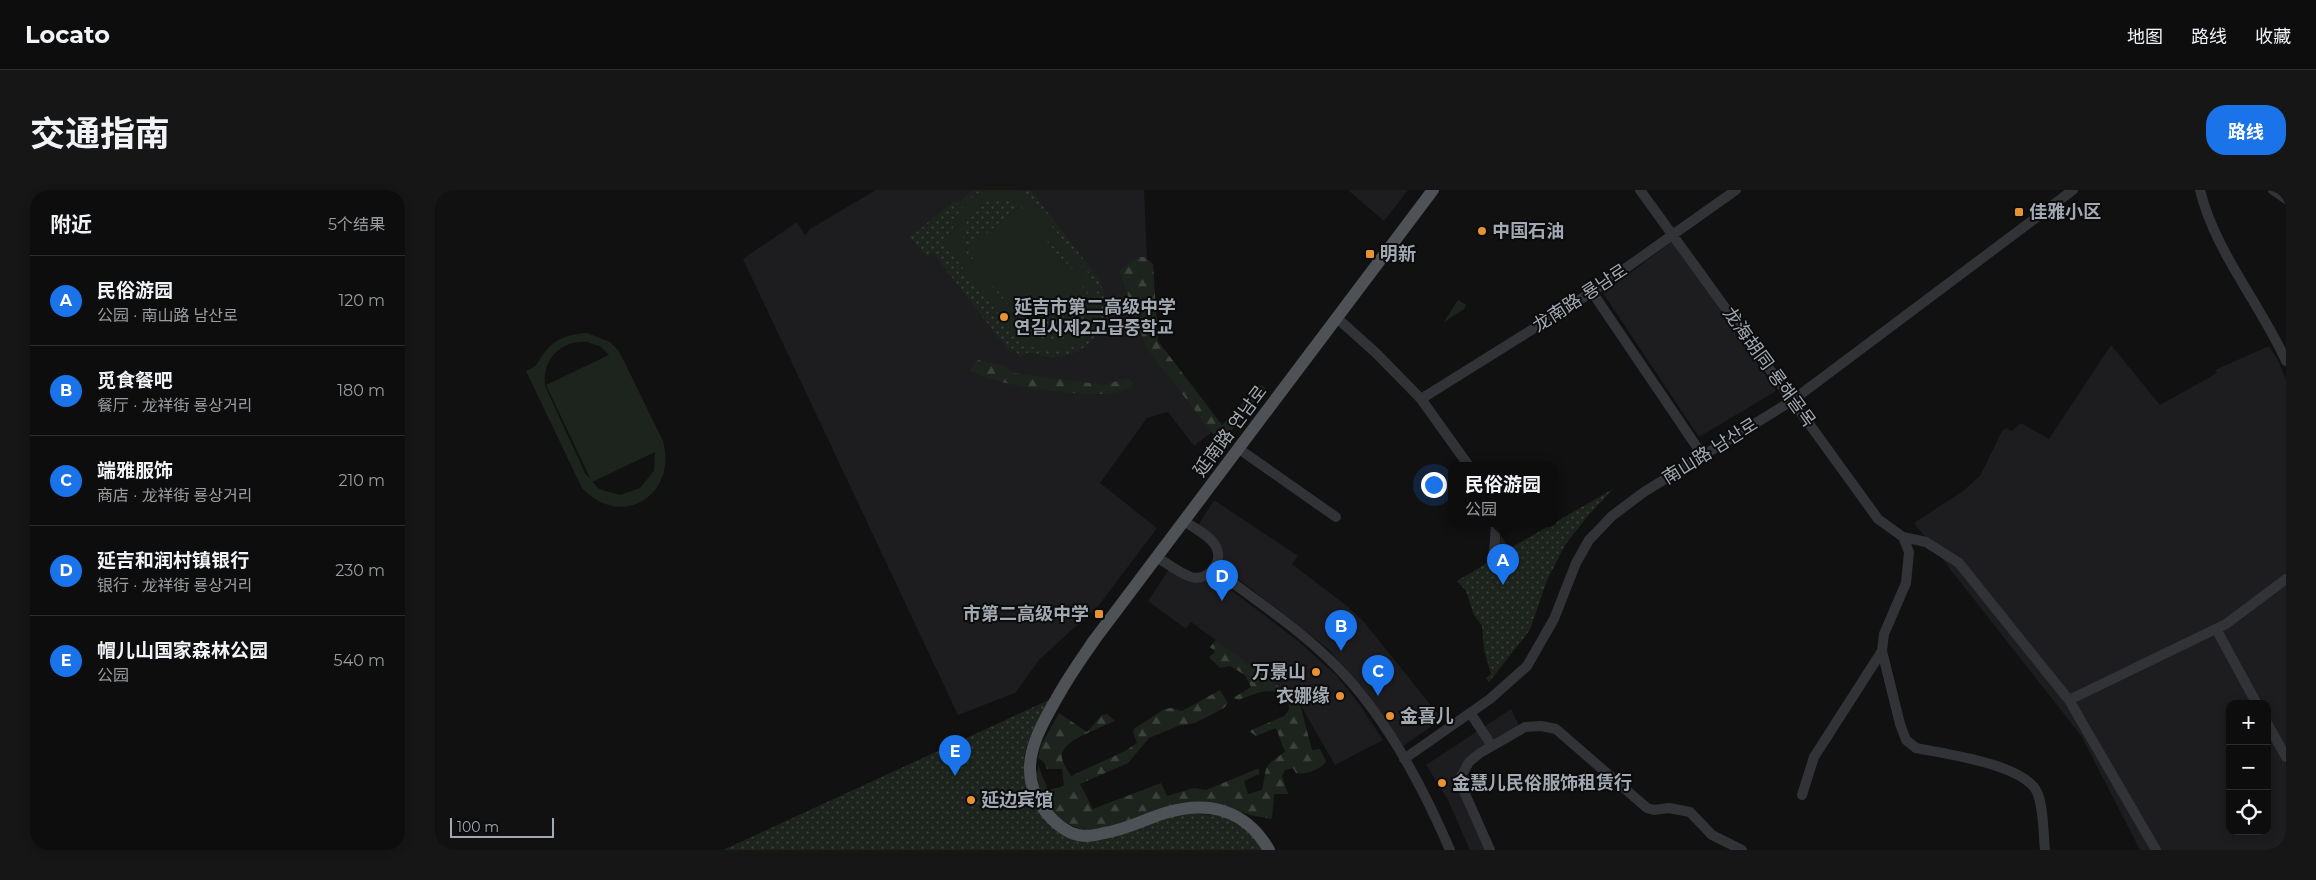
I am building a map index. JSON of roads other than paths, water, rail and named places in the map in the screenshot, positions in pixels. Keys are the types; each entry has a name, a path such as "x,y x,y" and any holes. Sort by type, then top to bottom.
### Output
{"main road":[{"name":"延南路 연남로","path":"1269,850 1249,824 1221,810 1206,808 1178,810 1116,832 1079,836 1063,828 1040,804 1034,789 1030,763 1036,734 1065,681 1156,557 1433,190"}],"street":[{"name":"龙海胡同 룡해골목","path":"1640,190 1878,519 1903,537"},
{"name":"龙南路 룡남로","path":"1421,399 1593,292 1736,190"},
{"name":"南山路 남산로","path":"1403,759 1471,714 1509,684 1531,659 1554,619 1576,563 1589,540 1612,516 1632,500 1793,400 2073,190"},
{"path":"2200,190 2213,228 2263,314 2286,361"},
{"path":"2273,190 2286,199"},
{"path":"1593,292 1703,456"},
{"path":"1337,318 1376,353 1421,399 1466,462"},
{"path":"1239,449 1336,517"},
{"path":"1156,557 1191,577 1204,576 1214,569 1219,556 1214,543 1184,521"},
{"path":"1494,553 1496,527"},
{"path":"1903,537 1926,542 1959,563 2069,700 2155,850"},
{"path":"1903,537 1909,552 1909,565"},
{"path":"1926,542 1912,551 1906,583 1884,634 1882,651 1900,724 1906,740 1916,748 1998,767 2032,784 2037,794 2040,808 2045,850"},
{"path":"1214,569 1308,640 1336,666 1369,705 1432,810 1450,850"},
{"path":"2069,700 2226,624 2286,579"},
{"path":"2216,629 2255,700"},
{"path":"1802,795 1814,756 1882,651"},
{"path":"1471,714 1492,746"},
{"path":"1490,850 1460,781 1461,776 1469,762 1492,746 1525,727 1541,726 1556,729 1647,808 1654,810 1669,808 1690,812 1713,835 1742,850"},
{"path":"2271,730 2286,757"}],"place":[{"name":"佳雅小区","path":"2019,212"},
{"name":"中国石油","path":"1482,231"},
{"name":"明新","path":"1370,254"},
{"name":"延吉市第二高级中学 연길시제2고급중학교","path":"1004,317"},
{"name":"民俗游园","path":"1503,585"},
{"name":"延吉和润村镇银行","path":"1222,601"},
{"name":"市第二高级中学","path":"1099,614"},
{"name":"觅食餐吧","path":"1341,651"},
{"name":"万景山","path":"1316,672"},
{"name":"衣娜缘","path":"1340,696"},
{"name":"端雅服饰","path":"1378,696"},
{"name":"金喜儿","path":"1390,716"},
{"name":"帽儿山国家森林公园","path":"955,776"},
{"name":"金慧儿民俗服饰租赁行","path":"1442,783"},
{"name":"延边宾馆","path":"971,800"}]}
